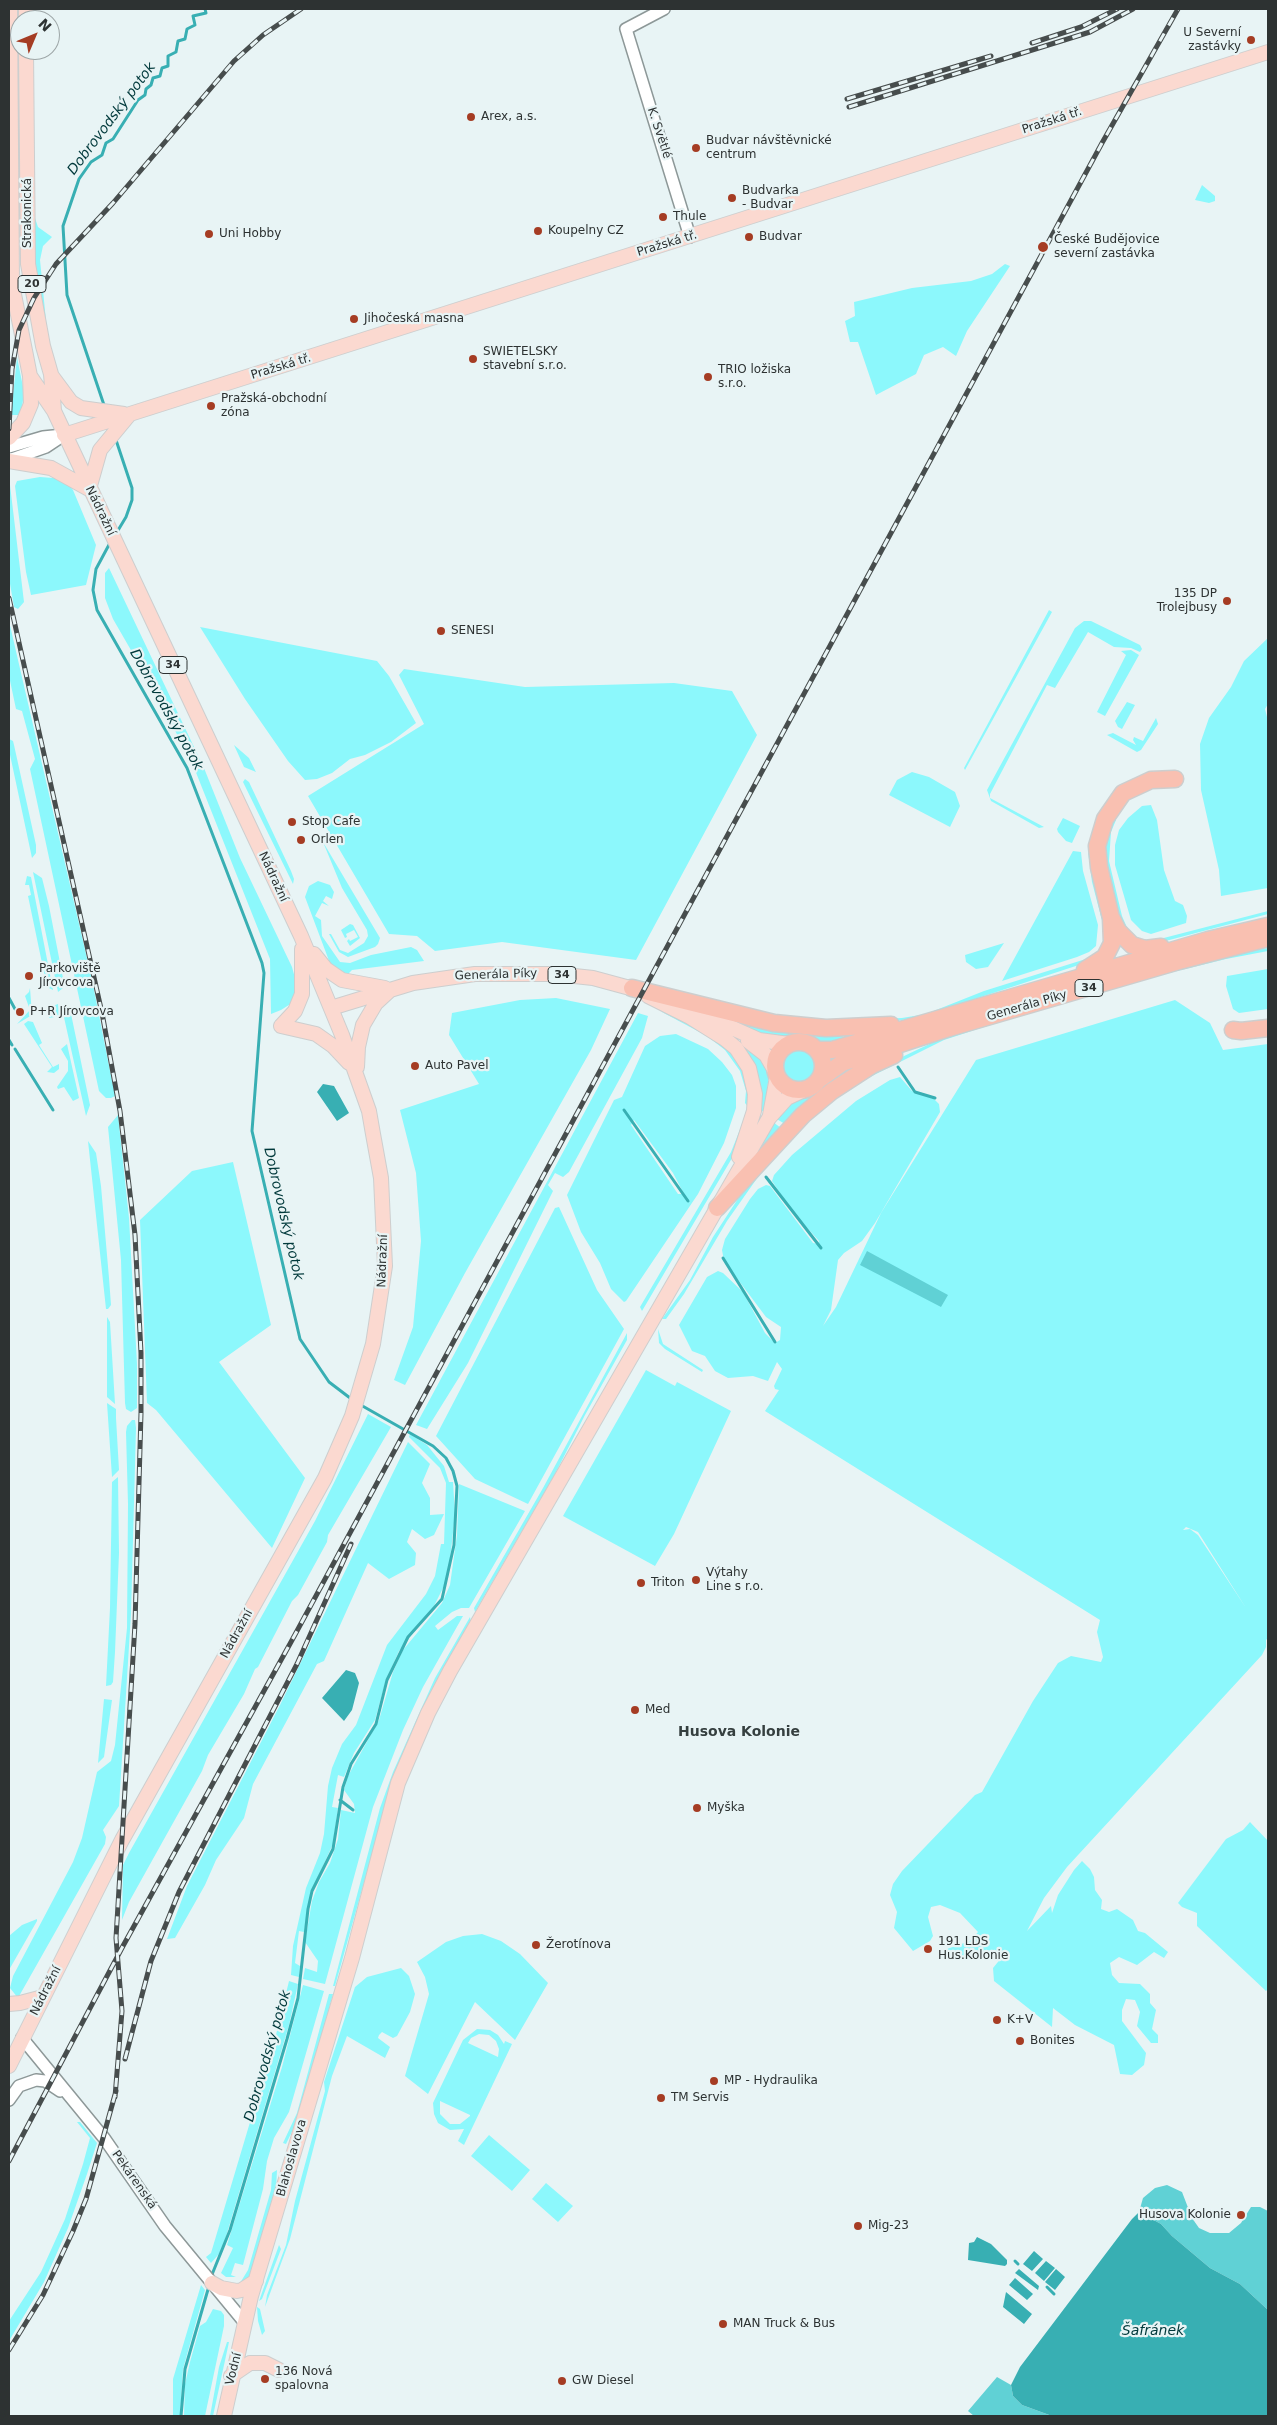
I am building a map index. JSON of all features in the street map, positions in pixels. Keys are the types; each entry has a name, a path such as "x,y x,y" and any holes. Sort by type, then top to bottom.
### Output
{"highway":[{"path":"1063,982 1105,956 1112,943 1111,918 1098,860 1097,846 1105,819 1123,793 1151,780 1175,779"},
{"path":"1111,918 1124,938 1138,948 1152,948 1208,940"},
{"name":"Generála Píky","path":"820,1079 842,1063 1063,982 1208,940 1266,936"},
{"name":"Generála Píky","path":"817,1050 832,1050 946,1024 1266,936"},
{"name":"34","path":"632,988 774,1023 802,1026 871,1027 946,1024"},
{"path":"717,1208 787,1130 832,1091 872,1065 946,1024"},
{"path":"1232,1030 1241,1032 1268,1028"},
{"name":"34","path":"789,1044 804,1042 817,1050"},
{"path":"776,1073 778,1054 789,1044"},
{"path":"817,1050 823,1064 820,1079"},
{"name":"34","path":"776,1073 787,1088 802,1091 809,1089 820,1079"}],"main road":[{"name":"Strakonická","path":"10,9 12,284 30,376"},
{"name":"Pražská tř.","path":"64,435 101,417 123,418 1268,52"},
{"name":"Strakonická","path":"26,60 28,264 51,374"},
{"name":"20","path":"51,374 54,411"},
{"path":"51,374 72,402 101,417"},
{"name":"20","path":"30,376 54,411"},
{"path":"9,438 23,423 31,404 30,376"},
{"path":"54,411 64,435"},
{"path":"9,461 51,468 89,489 100,450 123,418"},
{"name":"Nádražní","path":"9,2066 122,1840 325,1478 352,1416 362,1384 373,1344 384,1278 385,1240 381,1178 369,1111 357,1073 301,936 64,435"},
{"path":"301,936 322,965 336,977 355,983 391,989"},
{"path":"301,936 303,964 302,994 295,1011 281,1026 310,1032 325,1040 341,1054 357,1073"},
{"name":"Generála Píky","path":"331,1008 413,983 446,977 475,974 556,974 593,978 632,988 679,1005 759,1040 789,1044"},
{"path":"632,988 712,1030 736,1048 749,1068 755,1094 754,1112 749,1131 717,1208"},
{"path":"357,1073 358,1046 363,1025 376,1003 391,989"},
{"name":"Generála Píky","path":"717,1022 762,1051 776,1073"},
{"path":"769,1118 774,1099 776,1073"},
{"path":"717,1208 769,1118 787,1098 802,1091"},
{"name":"Blahoslavova","path":"245,2323 341,1994 398,1783 428,1713 454,1663 717,1208"},
{"path":"9,2004 20,2004 43,1997"},
{"path":"214,2285 230,2291 242,2290 256,2281"},
{"name":"Vodní","path":"224,2416 231,2376 245,2323"},
{"path":"231,2376 250,2363 265,2364 279,2370"}],"street":[{"name":"K. Světlé","path":"664,9 653,17 626,29 690,237"},
{"name":"Pražská tř.","path":"9,447 43,437 64,435"},
{"name":"Pražská tř.","path":"9,461 46,447 64,435"},
{"name":"Pekárenská","path":"22,2038 104,2138 165,2226 245,2323"},
{"path":"9,2100 19,2086 36,2080 53,2086 73,2102"}],"shaded area":[{"path":"15,60 18,60 19,91 16,91"},
{"path":"16,99 20,100 21,197 17,172"},
{"path":"1202,185 1215,196 1215,201 1209,203 1195,200"},
{"path":"32,209 38,227 52,237 43,246 40,260 49,351 35,286"},
{"path":"1005,264 1010,266 967,331 956,356 943,347 924,355 916,374 876,395 858,342 850,342 845,321 855,316 854,302 912,288 971,281 992,274"},
{"path":"17,357 24,392 22,408 18,415 11,415"},
{"path":"56,476 67,482 73,490 96,545 86,585 31,595 26,572 15,486 17,481 40,477 53,478"},
{"path":"10,485 24,602 18,609 14,607 9,578"},
{"path":"109,568 204,768 240,858 292,967 295,978 295,995 292,1003 271,1014 270,959 195,770 158,697 113,619 105,598 105,573"},
{"path":"1049,610 1052,612 965,770 964,768"},
{"path":"9,621 92,980 115,1096 111,1098 106,1098 99,1091 30,769 35,759 22,711 16,709 9,676"},
{"path":"1084,621 1091,621 1140,645 1142,649 1140,652 1131,648 1114,647 1088,632 1055,688 1047,685 990,794 990,798 1044,827 1039,828 991,801 987,790 1075,628"},
{"path":"200,627 377,661 389,676 416,723 391,742 365,755 350,759 332,773 317,779 305,780 288,761 245,699"},
{"path":"1268,638 1268,704 1265,709 1268,721 1268,888 1221,896 1219,870 1201,790 1200,744 1209,718 1231,687 1244,661"},
{"path":"1131,650 1139,655 1105,716 1097,712 1126,655 1121,651"},
{"path":"404,669 525,687 674,683 732,691 757,735 636,960 502,942 435,951 417,936 389,934 308,796 424,724 399,675"},
{"path":"1127,702 1135,705 1122,729 1118,727 1115,721"},
{"path":"1156,718 1158,724 1141,750 1137,752 1107,735 1113,733 1136,745 1133,740 1134,737 1143,741"},
{"path":"9,739 13,741 36,845 36,853 32,858 9,750"},
{"path":"234,745 249,758 256,772 244,767"},
{"path":"912,772 929,777 955,792 960,806 950,827 889,795 897,780"},
{"path":"245,779 249,782 291,871 294,879 293,884 243,782"},
{"path":"1151,805 1157,820 1164,870 1175,901 1183,905 1187,916 1186,923 1151,934 1142,931 1131,920 1115,865 1115,845 1119,830 1128,818 1142,806"},
{"path":"1063,818 1080,826 1072,843 1066,841 1058,832 1057,829"},
{"path":"1113,818 1116,820 1111,832 1109,861 1122,916 1132,939 1116,912 1105,858 1106,839"},
{"path":"323,842 380,938 375,947 348,957 339,952 329,934 331,934 340,950 348,953 364,943 368,936 367,930 342,888"},
{"path":"1073,851 1081,852 1083,871 1098,925 1096,946 1089,952 1077,957 1002,981"},
{"path":"1088,852 1091,855 1107,929 1103,946 1105,932 1092,882"},
{"path":"33,872 42,878 49,906 63,978 63,988 58,992"},
{"path":"27,876 31,877 53,990 47,987 28,896 31,895 29,885 25,885"},
{"path":"318,881 330,885 334,892 332,899 326,896 323,901 329,906 322,903 315,916 321,920 322,936 340,962 350,963 371,955 411,947 417,950 424,961 352,970 346,976 331,966 305,897 309,886"},
{"path":"1268,911 1268,914 1158,943 1149,944 1138,939 1156,940"},
{"path":"350,924 353,925 360,938 350,946 347,941 358,937 354,930 346,934 347,937 345,938 341,930"},
{"path":"1004,943 988,967 976,969 966,962 965,955"},
{"path":"1268,948 1268,951 1153,977 944,1040 864,1080 881,1067 942,1038 1226,955"},
{"path":"1089,958 1091,961 917,1018 880,1023 852,1020 902,1018 926,1014 984,991"},
{"path":"1268,969 1268,1009 1239,1013 1233,1009 1226,986 1227,976"},
{"path":"30,988 32,1015 17,1024 30,1010 25,996"},
{"path":"556,998 610,1009 591,1050 465,1273 405,1385 394,1380 413,1327 421,1241 416,1173 400,1110 479,1084 449,1035 452,1013 520,1000"},
{"path":"1175,1000 1210,1023 1223,1050 1268,1044 1268,1641 1266,1639 1266,1647 1262,1655 1067,1867 1044,1898 1027,1931 1051,1906 1052,1913 1058,1895 1082,1861 1090,1869 1094,1877 1095,1890 1102,1900 1101,1909 1109,1912 1117,1909 1133,1920 1138,1931 1145,1933 1168,1952 1164,1958 1154,1952 1137,1965 1119,1957 1110,1963 1112,1975 1119,1983 1140,1984 1150,1994 1150,2003 1156,2010 1152,2029 1158,2035 1158,2043 1151,2043 1137,2026 1140,2012 1135,2000 1126,1999 1122,2010 1122,2021 1146,2053 1144,2065 1132,2075 1120,2074 1114,2045 1075,2025 1053,2008 1052,2027 994,1981 993,1968 1002,1957 984,1960 963,1957 939,1959 941,1951 970,1941 978,1932 960,1913 940,1905 931,1907 928,1917 933,1936 930,1941 913,1951 894,1928 897,1912 890,1895 893,1884 902,1871 975,1795 982,1792 1033,1701 1058,1663 1071,1656 1101,1662 1103,1657 1097,1632 1100,1620 765,1411 779,1390 775,1389 774,1386 782,1369 777,1362 768,1381 753,1376 728,1378 715,1371 705,1356 692,1351 679,1325 707,1277 718,1271 723,1273 743,1292 765,1333 775,1343 780,1340 781,1327 766,1317 724,1261 722,1250 725,1239 750,1199 758,1189 766,1185 770,1186 813,1243 818,1244 819,1241 792,1211 772,1181 774,1175 792,1155 856,1101 890,1080 900,1077 912,1091 933,1098 939,1104 940,1112 875,1223 862,1241 844,1253 838,1260 831,1310 823,1326 836,1307 881,1213 976,1060","holes":["1186,1527 1198,1532 1246,1608 1198,1535 1190,1529 1183,1530"]},
{"path":"58,1004 60,1016 49,1018 50,1007"},
{"path":"61,1004 70,1009 90,1105 86,1116"},
{"path":"660,1011 691,1023 722,1042 741,1065 748,1086 749,1108 745,1103 746,1091 740,1071 725,1050 707,1036"},
{"path":"638,1013 648,1016 642,1038 569,1172 563,1177 555,1173 548,1185 553,1191 468,1363 427,1429 416,1425"},
{"path":"722,1016 843,1034 844,1041 819,1044 800,1038 765,1038"},
{"path":"28,1021 33,1022 42,1043 39,1045 53,1067 59,1064 59,1069 54,1073 47,1072 52,1067 24,1024"},
{"path":"676,1034 708,1049 722,1062 732,1075 736,1086 736,1108 724,1143 698,1194 624,1302 611,1289 600,1263 581,1232 567,1195 614,1100 622,1097 645,1046 660,1036","holes":["634,1120 673,1173 684,1194 678,1194 631,1125"]},
{"path":"735,1041 761,1057 769,1073 765,1112 759,1110"},
{"path":"67,1044 79,1098 73,1101 64,1087 58,1089 57,1087 68,1071 68,1061 61,1049"},
{"path":"799,1050 811,1055 816,1067 811,1079 799,1084 787,1079 782,1067 787,1055"},
{"path":"850,1065 853,1071 785,1124 775,1118 791,1101 812,1094 823,1082"},
{"path":"747,1112 735,1153 642,1311 640,1307 731,1152"},
{"path":"118,1115 129,1218 137,1364 137,1408 131,1412 126,1409 125,1403 121,1260 108,1127"},
{"path":"773,1122 781,1128 752,1160"},
{"path":"88,1141 96,1153 101,1186 111,1305 108,1309 106,1309"},
{"path":"233,1162 271,1325 219,1362 305,1478 272,1548 156,1410 147,1403 140,1220 192,1171"},
{"path":"765,1167 727,1221 684,1294 666,1319 662,1319 690,1280 713,1237 747,1185"},
{"path":"559,1207 597,1290 624,1329 528,1504 475,1479 436,1436 555,1208"},
{"path":"867,1251 948,1295 941,1307 860,1265"},
{"path":"107,1317 110,1322 115,1404 107,1397"},
{"path":"658,1329 663,1344 703,1370 702,1372 665,1349 659,1343"},
{"path":"627,1333 627,1340 585,1415 554,1476 475,1612 474,1608 543,1488"},
{"path":"646,1370 675,1386 677,1382 731,1411 674,1534 655,1566 563,1516"},
{"path":"107,1403 116,1409 119,1470 112,1477"},
{"path":"368,1414 391,1427 328,1535 327,1542 298,1595 292,1601 258,1667 255,1669 244,1694 208,1755 202,1771 129,1902 122,1920 123,1865 315,1521"},
{"path":"132,1420 135,1420 136,1428 131,1614 119,1806 103,1830 106,1837 105,1844 18,1998 10,1988 13,1976 73,1862 82,1838 97,1772 111,1761 115,1745 127,1628 128,1504 126,1432 127,1426"},
{"path":"410,1434 427,1445 444,1466 449,1482 453,1482 455,1514 448,1578 434,1606 399,1651 386,1680 375,1720 354,1753 344,1777 338,1775 332,1807 338,1808 333,1844 311,1892 304,1932 299,1931 295,1963 300,1966 299,1977 291,1975 293,1946 306,1888 320,1853 332,1768 342,1744 356,1725 387,1645 426,1594 435,1576 441,1544 444,1544 446,1483 440,1468 409,1437"},
{"path":"408,1442 430,1464 422,1483 430,1498 430,1515 444,1514 434,1535 425,1539 412,1529 407,1542 416,1553 415,1565 389,1579 368,1563 324,1661 317,1664 253,1784 244,1818 216,1860 205,1885 175,1938 167,1939 187,1886 280,1705"},
{"path":"118,1477 119,1553 115,1652 113,1682 111,1685 106,1686 110,1608 112,1482"},
{"path":"459,1484 525,1511 469,1608 461,1608 452,1612 435,1626 438,1630 457,1616 463,1616 423,1687 403,1730 373,1807 325,1984 303,1979 305,1968 317,1972 318,1961 305,1942 312,1901 319,1882 330,1863 338,1839 341,1810 355,1813 354,1804 344,1790 348,1776 379,1720 393,1672 403,1650 442,1603 450,1585 457,1535"},
{"path":"470,1617 471,1622 386,1804 335,1986 333,1986 380,1808 393,1772 435,1678"},
{"path":"104,1699 112,1700 104,1757 98,1763"},
{"path":"1250,1822 1268,1841 1268,1989 1266,1991 1197,1926 1197,1913 1182,1907 1178,1903 1226,1839 1243,1830"},
{"path":"37,1919 9,1970 9,1936 22,1925"},
{"path":"482,1934 501,1941 520,1954 548,1983 515,2040 475,2002 428,2094 405,2076 429,1994 425,1977 417,1962 446,1942 463,1936"},
{"path":"401,1968 409,1976 415,1994 410,2012 397,2036 393,2038 382,2032 379,2035 378,2038 390,2047 385,2058 347,2036 332,2076 290,2239 265,2307 267,2295 286,2245 295,2201 325,2091 324,2082 355,1987 367,1977"},
{"path":"289,1981 298,1984 289,2025 225,2240 219,2254 211,2263 206,2257 211,2253 259,2092 257,2087 267,2072"},
{"path":"303,1985 324,1991 289,2112 274,2138 267,2161 263,2189 243,2265 235,2263 231,2275 236,2277 226,2277 221,2273 233,2248 227,2245 282,2067"},
{"path":"329,1994 333,1994 300,2115 286,2144 283,2143 297,2113"},
{"path":"477,2029 490,2030 498,2035 504,2044 505,2041 512,2044 464,2145 458,2141 464,2129 450,2130 438,2123 434,2114 433,2103 463,2040","holes":["479,2034 489,2035 496,2041 499,2049 498,2057 468,2043 471,2038","440,2101 470,2115 470,2116 460,2124 450,2124 440,2114"]},
{"path":"77,2122 80,2122 97,2143 68,2228 44,2282 9,2341 9,2321 41,2272 65,2219 83,2164 90,2138"},
{"path":"489,2135 530,2170 512,2191 471,2156"},
{"path":"277,2170 276,2190 251,2274 240,2283 248,2270 271,2190 272,2173"},
{"path":"546,2183 573,2206 558,2222 532,2199"},
{"path":"1167,2185 1182,2192 1192,2218 1199,2228 1210,2233 1229,2233 1241,2223 1251,2207 1260,2207 1268,2211 1268,2310 1240,2284 1210,2268 1172,2236 1161,2224 1139,2212 1143,2198 1155,2188"},
{"path":"279,2245 281,2249 262,2299 259,2301"},
{"path":"201,2285 205,2290 183,2369 180,2416 173,2416 173,2379"},
{"path":"257,2307 260,2309 265,2331 262,2335 258,2321"},
{"path":"213,2309 221,2311 224,2315 224,2326 205,2416 184,2416 185,2384 190,2362 200,2326 206,2322"},
{"path":"227,2342 229,2342 213,2416 210,2416 219,2367"},
{"path":"997,2377 1011,2385 1013,2396 1022,2405 1052,2416 974,2416 968,2411"}],"water":[{"path":"323,1084 334,1086 349,1113 337,1121 317,1092"},
{"path":"346,1670 355,1673 359,1683 352,1710 344,1721 322,1698"},
{"name":"Šafránek","path":"1139,2212 1161,2224 1172,2236 1210,2268 1240,2284 1268,2310 1268,2416 1052,2416 1022,2405 1013,2396 1011,2385 1020,2367"},
{"path":"977,2237 991,2244 1007,2260 1007,2264 1005,2266 968,2260 969,2243 974,2242"},
{"path":"1034,2251 1043,2259 1032,2271 1023,2264"},
{"path":"1046,2261 1055,2268 1044,2281 1035,2273"},
{"path":"1019,2269 1039,2286 1038,2290 1015,2273"},
{"path":"1056,2269 1065,2277 1055,2290 1045,2282"},
{"path":"1015,2278 1033,2294 1027,2300 1009,2285"},
{"path":"1006,2292 1032,2314 1024,2324 1003,2307"}],"waterway":[{"name":"Dobrovodský potok","path":"105,408 67,295 63,226 79,179 91,162 102,155 106,143 113,139 138,100 145,95 146,89 151,85 153,78 160,76 162,68 168,66 168,56 176,52 178,41 185,39 187,29 195,25 193,16 206,13 205,9"},
{"name":"Dobrovodský potok","path":"115,437 132,488 132,500 126,517 117,532"},
{"name":"Dobrovodský potok","path":"111,541 96,569 93,590 97,610 187,768 262,963 264,973 252,1131 300,1339 329,1382 354,1401"},
{"path":"9,998 15,1009"},
{"path":"9,1040 12,1045"},
{"path":"15,1049 53,1110"},
{"path":"898,1067 915,1092 935,1098"},
{"path":"624,1110 688,1201"},
{"path":"766,1177 821,1248"},
{"path":"723,1258 775,1342"},
{"name":"Dobrovodský potok","path":"211,2277 230,2230 287,2039 298,1998 308,1909 312,1891 333,1849 343,1787 351,1764 376,1724 387,1680 408,1637 442,1599 454,1545 457,1486 453,1471 446,1458 433,1446 359,1404"},
{"path":"340,1800 353,1810"},
{"path":"1015,2261 1018,2264"},
{"name":"Dobrovodský potok","path":"181,2416 185,2369 209,2286"},
{"path":"1047,2287 1054,2294"}],"railway":[{"path":"9,429 12,369 19,330 34,298 56,264 113,203 234,61 263,35 301,9"},
{"path":"1032,43 1081,27 1117,9"},
{"path":"849,107 1090,32 1133,9"},
{"path":"9,2161 123,1946 291,1642 1102,143 1178,9"},
{"path":"847,99 991,56"},
{"path":"9,598 102,1013 120,1111 135,1235 141,1353 141,1413 135,1624 116,1938 122,2011 115,2097"},
{"path":"125,2059 151,1961 179,1892 297,1664 351,1544"},
{"path":"9,2350 43,2295 73,2231 86,2199 116,2091"}],"place":[{"name":"U Severní zastávky","path":"1251,40"},
{"name":"Arex, a.s.","path":"471,117"},
{"name":"Budvar návštěvnické centrum","path":"696,148"},
{"name":"Budvarka - Budvar","path":"732,198"},
{"name":"Thule","path":"663,217"},
{"name":"Koupelny CZ","path":"538,231"},
{"name":"Uni Hobby","path":"209,234"},
{"name":"Budvar","path":"749,237"},
{"name":"České Budějovice severní zastávka","path":"1043,247"},
{"name":"Jihočeská masna","path":"354,319"},
{"name":"SWIETELSKY stavební s.r.o.","path":"473,359"},
{"name":"TRIO ložiska s.r.o.","path":"708,377"},
{"name":"Pražská-obchodní zóna","path":"211,406"},
{"name":"135 DP Trolejbusy","path":"1227,601"},
{"name":"SENESI","path":"441,631"},
{"name":"Stop Cafe","path":"292,822"},
{"name":"Orlen","path":"301,840"},
{"name":"Parkoviště Jírovcova","path":"29,976"},
{"name":"P+R Jírovcova","path":"20,1012"},
{"name":"Auto Pavel","path":"415,1066"},
{"name":"Výtahy Line s r.o.","path":"696,1580"},
{"name":"Triton","path":"641,1583"},
{"name":"Med","path":"635,1710"},
{"name":"Myška","path":"697,1808"},
{"name":"Žerotínova","path":"536,1945"},
{"name":"191 LDS Hus.Kolonie","path":"928,1949"},
{"name":"K+V","path":"997,2020"},
{"name":"Bonites","path":"1020,2041"},
{"name":"MP - Hydraulika","path":"714,2081"},
{"name":"TM Servis","path":"661,2098"},
{"name":"Husova Kolonie","path":"1241,2215"},
{"name":"Mig-23","path":"858,2226"},
{"name":"MAN Truck & Bus","path":"723,2324"},
{"name":"136 Nová spalovna","path":"265,2379"},
{"name":"GW Diesel","path":"562,2381"}],"district":[{"name":"Husova Kolonie","path":"739,1732"}]}
